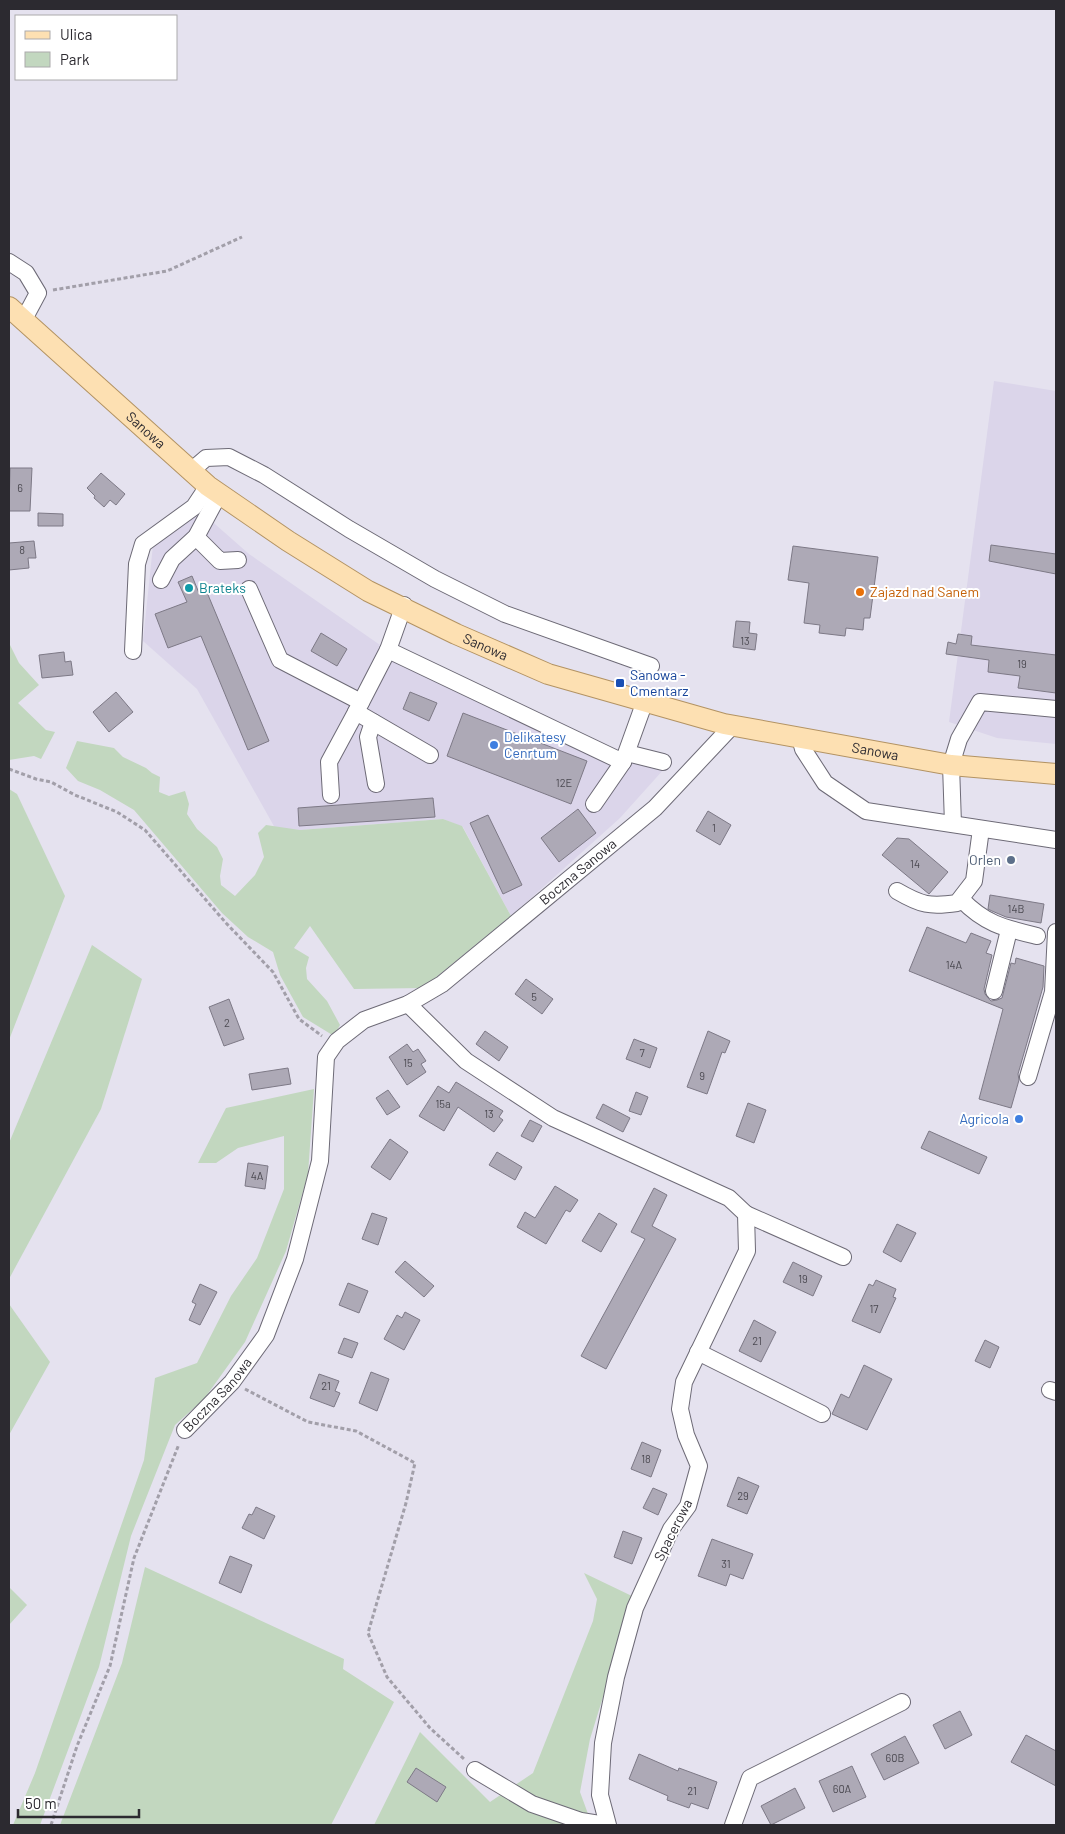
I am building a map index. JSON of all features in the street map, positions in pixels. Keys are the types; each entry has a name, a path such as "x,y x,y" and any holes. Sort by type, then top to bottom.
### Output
{"main road":[{"name":"Sanowa","path":"16,314 214,490 288,541 368,591 456,634 548,674 733,725 952,765 1056,774"}],"street":[{"path":"9,262 26,273 38,293 16,314"},
{"path":"191,471 206,458 229,457 264,475 349,529 435,579 505,614 651,666"},
{"path":"161,580 172,559 196,537 214,490"},
{"path":"133,650 137,564 143,544 214,490"},
{"path":"196,537 220,561 238,560"},
{"path":"249,590 280,660 358,707 373,722 430,755"},
{"path":"331,795 328,762 388,650 404,607"},
{"path":"388,650 625,758 663,762"},
{"path":"594,804 625,758 645,701"},
{"path":"953,824 952,765 959,739 980,702 1056,710"},
{"path":"373,722 368,738 376,784"},
{"name":"Boczna Sanowa","path":"185,1430 232,1382 266,1335 294,1259 320,1161 326,1057 337,1041 364,1020 408,1004 442,984 655,808 733,725"},
{"path":"800,738 804,749 825,783 866,811 1056,840"},
{"path":"897,891 914,901 936,906 958,903 974,882 981,829"},
{"path":"961,899 974,913 1001,928 1037,936"},
{"path":"994,991 1009,930"},
{"path":"1028,1077 1053,992 1056,932"},
{"path":"408,1004 466,1061 553,1118 729,1198 746,1214 843,1257"},
{"name":"Spacerowa","path":"607,1825 600,1795 603,1742 616,1677 635,1608 670,1529 688,1506 699,1466 686,1435 680,1408 684,1382 746,1251 746,1214"},
{"path":"698,1352 822,1414"},
{"path":"733,1825 750,1778 902,1702"},
{"path":"475,1770 532,1804 580,1821 607,1825"}],"path":[{"path":"38,293 167,271 242,237"},
{"path":"9,769 36,780 52,782 76,795 122,815 145,830 226,923 274,972 299,1019 325,1038 337,1041"},
{"path":"232,1382 308,1422 356,1431 414,1463 406,1503 368,1633 387,1677 430,1728 475,1770"},
{"name":"Boczna Sanowa","path":"51,1825 77,1746 110,1666 134,1558 185,1430"}],"shaded area":[{"path":"994,381 1056,391 1056,744 997,738 949,722"},
{"path":"199,510 249,554 406,663 664,769 620,818 511,916 463,827 443,819 300,830 275,828 197,689 143,641 153,545"}],"green space":[{"path":"9,643 19,663 39,685 18,703 46,730 55,732 41,759 34,756 9,760"},
{"path":"77,741 114,748 123,757 160,777 159,792 169,796 185,791 189,804 187,814 197,829 217,847 223,859 220,876 221,885 235,896 255,875 264,857 258,833 266,825 300,830 443,819 462,826 511,916 423,988 354,989 310,926 294,948 309,957 306,968 307,979 327,1001 340,1025 334,1036 303,1017 280,975 273,952 248,937 222,913 134,810 100,790 78,781 66,768"},
{"path":"9,789 17,794 65,896 9,1040"},
{"path":"92,945 142,979 101,1109 9,1279 9,1143"},
{"path":"314,1089 308,1174 286,1251 245,1342 204,1399 175,1425 131,1536 99,1667 40,1825 13,1825 35,1773 144,1460 155,1378 197,1363 231,1296 257,1258 284,1189 284,1136 238,1148 216,1163 198,1163 226,1108"},
{"path":"9,1304 50,1362 9,1435"},
{"path":"145,1567 344,1659 343,1669 394,1702 331,1825 60,1825 122,1663"},
{"path":"584,1573 634,1597 590,1739 580,1792 591,1822 597,1825 374,1825 420,1732 490,1802 533,1773 593,1621 597,1599"},
{"path":"9,1587 27,1605 9,1625"}],"building":[{"path":"10,468 32,468 30,511 9,511"},
{"path":"101,473 125,494 116,505 110,500 104,507 87,488"},
{"path":"38,513 63,514 63,526 38,526"},
{"path":"34,541 36,558 28,558 29,568 9,570 9,543"},
{"path":"991,545 1056,554 1056,574 989,561"},
{"name":"Zajazd nad Sanem","path":"793,546 878,557 870,618 864,618 863,630 846,628 845,636 819,633 820,625 804,623 809,583 788,580"},
{"path":"192,576 199,593 206,590 269,741 248,750 201,636 168,648 155,614 187,602 178,582"},
{"path":"736,621 750,622 749,633 757,634 755,650 733,647"},
{"path":"321,633 347,649 337,666 311,651"},
{"path":"958,634 972,636 971,645 1056,655 1056,693 1018,688 1020,676 988,672 989,660 946,654 948,642 956,644"},
{"path":"64,652 65,662 71,661 73,675 42,678 39,655"},
{"path":"116,692 133,712 109,732 93,712"},
{"path":"410,692 437,703 429,721 403,709"},
{"path":"463,713 587,761 571,804 447,756"},
{"path":"433,798 435,817 299,826 298,808"},
{"path":"578,809 596,833 559,862 541,838"},
{"path":"708,811 731,825 720,845 696,831"},
{"path":"488,815 522,885 503,894 470,823"},
{"path":"897,838 909,839 948,872 929,894 882,855"},
{"path":"990,895 1044,904 1041,923 1006,917 988,909"},
{"path":"927,927 966,943 971,933 991,941 986,953 992,955 984,989 985,994 991,1001 1002,998 1011,963 1015,964 1016,958 1044,966 1043,987 1018,1074 1019,1080 1011,1108 979,1099 1003,1009 909,971"},
{"path":"526,979 553,999 542,1014 515,994"},
{"path":"229,999 244,1039 224,1046 209,1007"},
{"path":"485,1031 508,1047 499,1061 476,1044"},
{"path":"708,1031 730,1041 725,1053 722,1052 707,1094 687,1087"},
{"path":"634,1039 657,1048 650,1068 626,1059"},
{"path":"407,1044 413,1052 418,1049 426,1061 421,1064 426,1072 407,1085 389,1057"},
{"path":"288,1068 291,1084 252,1090 249,1074"},
{"path":"456,1082 503,1111 499,1117 503,1120 494,1132 458,1107 444,1131 419,1116 438,1086 449,1093"},
{"path":"388,1090 400,1107 387,1115 376,1098"},
{"path":"636,1092 648,1097 641,1115 629,1111"},
{"path":"748,1103 766,1110 754,1143 736,1136"},
{"path":"603,1104 630,1118 623,1132 596,1118"},
{"path":"530,1120 542,1126 533,1142 521,1136"},
{"path":"929,1131 987,1157 979,1174 921,1148"},
{"path":"390,1139 408,1152 390,1180 371,1167"},
{"path":"497,1152 522,1167 515,1180 489,1165"},
{"path":"248,1163 268,1166 265,1189 245,1186"},
{"path":"555,1186 578,1200 570,1212 566,1210 546,1244 517,1227 525,1212 535,1218"},
{"path":"654,1188 667,1195 652,1226 676,1239 606,1369 581,1356 645,1239 631,1232"},
{"path":"372,1213 387,1218 378,1245 362,1239"},
{"path":"599,1213 617,1224 601,1252 582,1241"},
{"path":"897,1224 916,1233 901,1262 883,1252"},
{"path":"405,1261 434,1286 424,1297 395,1272"},
{"path":"793,1262 822,1276 813,1296 783,1282"},
{"path":"876,1280 896,1289 893,1297 896,1298 880,1333 852,1321 869,1284 873,1286"},
{"path":"348,1283 368,1291 359,1313 339,1305"},
{"path":"200,1284 217,1292 200,1325 189,1320 196,1304 192,1302"},
{"path":"405,1312 420,1320 404,1350 384,1339 397,1315 402,1318"},
{"path":"754,1320 776,1332 761,1362 739,1351"},
{"path":"344,1338 358,1343 352,1358 338,1353"},
{"path":"985,1340 999,1347 990,1368 975,1361"},
{"path":"864,1365 892,1379 867,1430 832,1414 841,1394 849,1398"},
{"path":"371,1372 389,1379 377,1411 359,1403"},
{"path":"319,1374 339,1381 335,1391 340,1393 334,1407 310,1398"},
{"path":"642,1442 661,1450 651,1477 631,1469"},
{"path":"738,1477 759,1486 747,1514 727,1506"},
{"path":"653,1488 667,1494 658,1515 643,1508"},
{"path":"256,1507 275,1516 264,1539 242,1528 249,1514 252,1515"},
{"path":"623,1531 642,1538 632,1564 614,1557"},
{"path":"712,1539 753,1554 743,1579 730,1574 726,1586 698,1576"},
{"path":"230,1556 252,1565 241,1593 219,1583"},
{"path":"960,1711 972,1735 945,1749 933,1725"},
{"path":"1026,1735 1056,1751 1056,1786 1011,1762"},
{"path":"905,1736 919,1763 884,1780 871,1754"},
{"path":"639,1754 678,1771 679,1768 717,1782 708,1809 691,1803 689,1808 667,1800 668,1796 629,1779"},
{"path":"852,1766 866,1797 833,1812 819,1781"},
{"path":"416,1768 446,1787 437,1802 407,1782"},
{"path":"795,1788 805,1808 771,1825 761,1806"}],"place":[{"name":"Brateks","path":"189,588"},
{"name":"Zajazd nad Sanem","path":"860,592"},
{"name":"Sanowa - Cmentarz","path":"620,683"},
{"name":"Delikatesy Cenrtum","path":"494,745"},
{"name":"Orlen","path":"1011,860"},
{"name":"Agricola","path":"1019,1119"}]}
